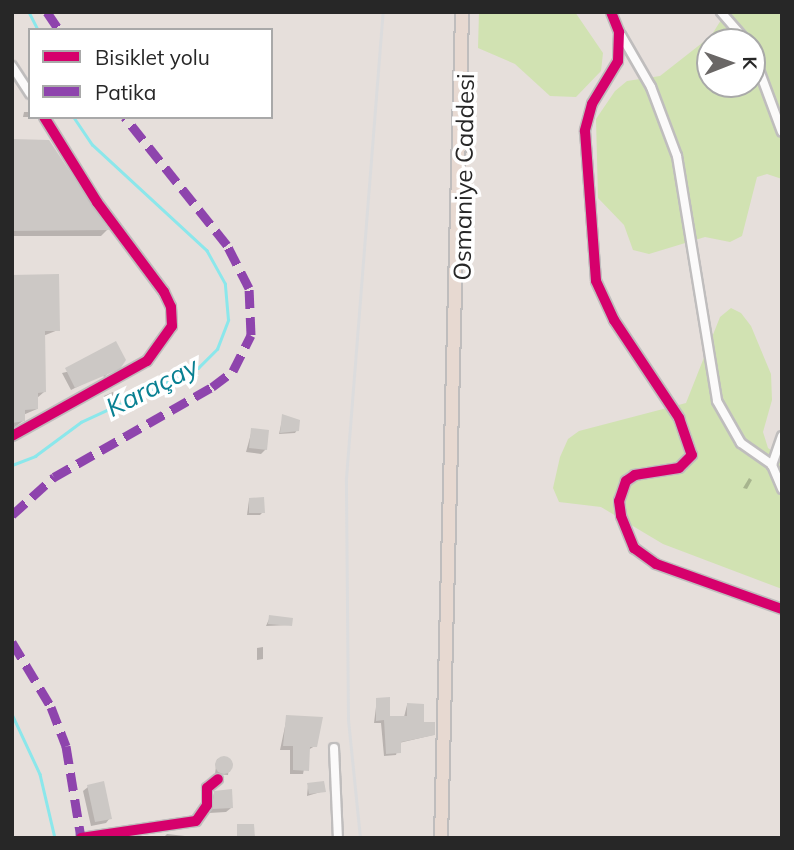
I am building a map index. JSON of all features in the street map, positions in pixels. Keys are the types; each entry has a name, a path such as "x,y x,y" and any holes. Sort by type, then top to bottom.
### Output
{"highway":[{"name":"Osmaniye Caddesi","path":"449,838 461,342 464,12"},
{"path":"441,838 464,12"}],"street":[{"path":"611,12 619,32 651,87 677,156 715,393 733,433 772,465 782,489"},
{"path":"721,12 735,28"},
{"path":"619,32 618,61 586,122 596,281 614,320 678,418 691,447 688,462 678,468 635,475 626,481 619,501 621,516 634,548 656,564 782,609"},
{"path":"12,66 28,91"},
{"path":"766,89 782,132"},
{"path":"12,436 147,361 172,326 171,307 164,292 97,202 45,119"},
{"path":"772,465 782,436"},
{"path":"334,748 338,838"},
{"path":"81,838 196,821 207,805 207,788 218,779"}],"green space":[{"path":"479,12 575,12 603,53 601,71 576,97 550,96 515,64 478,48"},
{"path":"726,12 782,12 782,179 767,174 757,177 742,236 730,242 705,237 649,254 633,250 624,225 598,198 596,119 615,91 627,81 660,76 696,48 696,98 766,98 766,28 716,28"},
{"path":"731,308 741,313 751,326 771,374 772,400 763,432 768,448 782,458 782,589 663,544 601,507 559,502 553,488 560,457 568,439 579,431 686,403 720,317"}],"building":[{"path":"12,139 49,140 109,230 12,231"},
{"path":"59,274 60,331 45,331 46,392 38,393 38,409 25,410 25,421 12,423 12,275"},
{"path":"116,341 126,360 120,369 75,388 65,368"},
{"path":"282,414 300,420 299,431 280,433"},
{"path":"251,428 269,430 267,450 249,448"},
{"path":"264,497 265,513 249,513 249,498"},
{"path":"269,615 293,618 292,626 268,624"},
{"path":"390,697 390,716 407,716 407,703 424,704 424,722 435,722 435,735 401,742 401,753 386,754 384,720 376,721 376,698"},
{"path":"286,715 323,717 317,747 310,747 309,771 293,770 293,746 283,746"},
{"path":"224,756 230,759 233,765 230,771 224,774 218,771 215,765 218,759"},
{"path":"104,781 112,819 95,822 87,785"},
{"path":"324,781 326,792 309,794 307,783"},
{"path":"232,789 233,808 212,809 214,791"},
{"path":"237,824 254,824 255,838 237,838"}],"waterway":[{"name":"Karaçay","path":"29,12 37,28"},
{"name":"Karaçay","path":"12,465 35,456 81,422 198,368 217,349 228,320 225,284 207,251 92,145 74,119"},
{"name":"Karaçay","path":"12,714 40,774 55,838"}],"railway":[{"path":"360,838 348,720 346,478 383,12"}],"marked path":[{"path":"47,12 58,28"},
{"path":"12,515 54,477 212,387 233,371 251,335 249,288 227,245 127,119"},
{"path":"12,642 51,707 66,746 81,838"}],"cycle path":[{"path":"611,12 619,32 618,61 592,104 585,131 596,281 614,320 679,418 692,455 679,468 635,475 626,481 619,501 621,516 634,548 656,564 782,609"},
{"path":"12,436 147,361 172,326 171,307 164,292 97,202 45,119"},
{"path":"81,838 196,821 207,805 207,788 218,779"}]}
